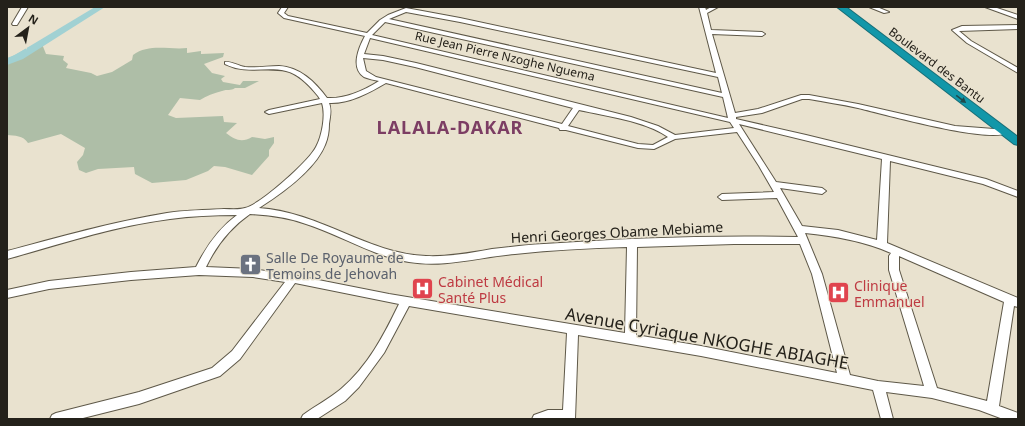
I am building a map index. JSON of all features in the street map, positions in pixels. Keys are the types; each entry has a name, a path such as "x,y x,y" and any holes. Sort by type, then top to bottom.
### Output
{"highway":[{"name":"Boulevard des Bantu","path":"841,7 1018,142"},
{"name":"Boulevard des Bantu","path":"851,7 886,35 1018,131"}],"street":[{"path":"14,24 25,7"},
{"name":"Rue Jean Pierre Nzoghe Nguema","path":"285,7 281,13 286,17 732,118 986,182 1018,194"},
{"path":"715,7 704,10 732,118 738,130 749,144 774,184 799,229 817,274 845,379"},
{"path":"872,7 886,12"},
{"path":"988,7 1018,17"},
{"path":"721,75 710,74 460,20 397,9 368,35 360,56 360,67 365,74 385,81 563,128 644,147 654,147 673,137 738,130"},
{"path":"384,20 727,96"},
{"path":"1018,27 962,28 955,30 969,42 1018,71"},
{"path":"710,32 762,34"},
{"path":"360,56 382,58 416,65 648,125 666,131 673,137"},
{"path":"199,271 209,249 230,224 271,196 293,177 320,147 327,113 324,100 305,79 294,72 284,70 240,68 227,63"},
{"path":"269,112 324,100 337,101 346,99 374,88 385,81"},
{"path":"732,118 801,97 809,97 960,129 1004,132"},
{"path":"563,128 577,107"},
{"path":"882,245 886,158"},
{"path":"774,184 822,190"},
{"path":"722,197 780,195"},
{"name":"Henri Georges Obame Mebiame","path":"7,255 139,221 197,213 248,211 272,212 291,216 320,225 385,252 424,260 443,260 522,249 764,239 803,241"},
{"path":"799,229 838,233 882,245 1014,301 992,409"},
{"path":"630,339 632,244"},
{"path":"898,251 894,256 894,270 932,392"},
{"name":"Avenue Cyriaque NKOGHE ABIAGHE","path":"7,294 49,285 199,271 253,273 630,339 878,386 932,392 992,409 1018,419"},
{"path":"56,419 138,398 216,372 236,355 293,279"},
{"path":"307,419 345,393 366,371 381,349 406,301"},
{"path":"538,419 548,416 569,418 573,330"},
{"path":"878,386 887,419"}],"green space":[{"path":"42,44 46,54 64,56 63,60 68,64 66,68 91,73 97,76 112,72 132,60 133,55 146,49 187,48 187,53 201,51 201,54 224,53 223,57 204,64 212,73 225,76 221,79 223,82 240,85 243,81 259,81 245,88 224,90 200,100 180,98 168,115 176,118 223,116 224,122 237,123 226,133 236,139 245,140 252,137 265,139 274,137 274,143 269,150 269,156 252,175 225,167 214,166 208,171 186,180 152,183 135,174 134,167 98,169 86,173 79,170 77,162 83,155 85,148 61,134 28,143 21,137 7,135 7,64 28,55"}],"water":[{"path":"42,44 28,55 7,64 7,59 31,46"}],"waterway":[{"path":"7,62 19,57 101,7"}],"place":[{"name":"Salle De Royaume de Temoins de Jehovah","path":"251,265"},
{"name":"Cabinet Médical Santé Plus","path":"423,289"},
{"name":"Clinique Emmanuel","path":"838,293"}],"district":[{"name":"LALALA-DAKAR","path":"450,127"}]}
